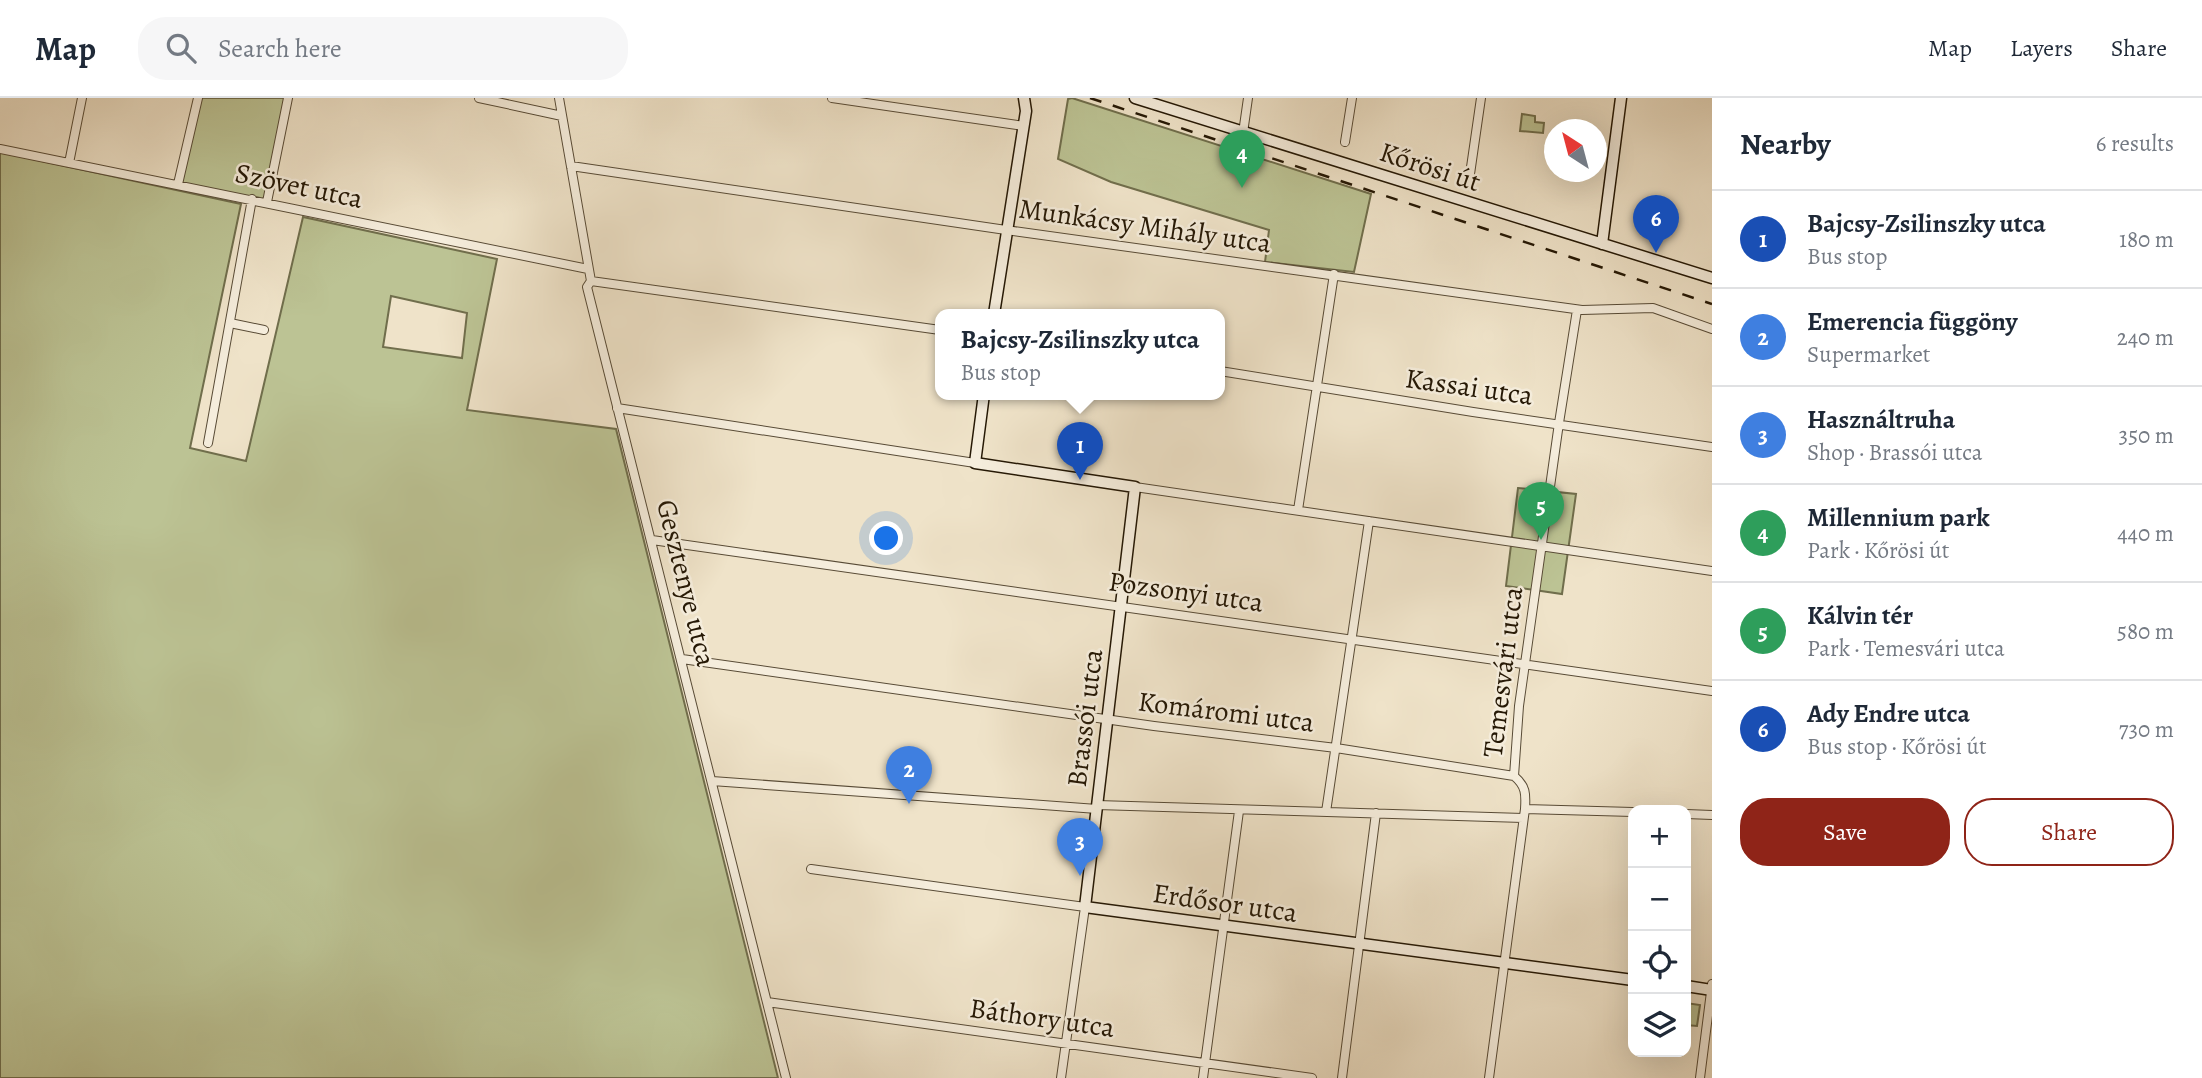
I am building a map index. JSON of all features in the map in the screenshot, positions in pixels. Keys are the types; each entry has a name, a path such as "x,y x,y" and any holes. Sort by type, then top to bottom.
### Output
{"street":[{"path":"69,163 82,98"},
{"path":"178,184 198,98"},
{"path":"267,202 288,98"},
{"path":"479,98 562,116"},
{"path":"832,98 1024,126"},
{"path":"995,309 1024,126 1024,98"},
{"name":"Kőrösi út","path":"1135,98 1712,278"},
{"path":"1244,132 1248,98"},
{"path":"1345,142 1352,98"},
{"path":"1469,181 1481,98"},
{"path":"1602,244 1622,98"},
{"path":"547,112 559,100"},
{"name":"Gesztenye utca","path":"559,100 591,281 587,287 786,1078"},
{"name":"Szövet utca","path":"0,149 589,269"},
{"name":"Munkácsy Mihály utca","path":"570,166 1577,310 1653,308 1712,329"},
{"path":"208,443 252,199"},
{"path":"1298,510 1334,274"},
{"path":"591,281 935,329"},
{"name":"Temesvári utca","path":"1489,1078 1526,794 1522,783 1514,776 1519,706 1577,310"},
{"path":"230,323 264,330"},
{"name":"Kassai utca","path":"1225,373 1712,446"},
{"path":"975,463 983,400"},
{"path":"617,408 1712,571"},
{"name":"Brassói utca","path":"1061,1078 1085,907 1135,487"},
{"path":"1326,812 1369,521"},
{"name":"Pozsonyi utca","path":"652,540 1712,691"},
{"name":"Komáromi utca","path":"682,659 1108,720 1336,748 1514,776"},
{"path":"712,781 1097,807 1377,813 1628,813"},
{"path":"1203,1078 1238,811"},
{"path":"1342,1078 1377,813"},
{"path":"1691,814 1712,815"},
{"name":"Erdősor utca","path":"811,869 1628,979"},
{"path":"1700,1078 1712,984"},
{"path":"1691,987 1712,990"},
{"name":"Báthory utca","path":"767,1002 1312,1078"}],"green space":[{"path":"198,98 288,98 267,202 178,184"},
{"path":"1072,98 1371,194 1354,272 1265,262 1269,230 1111,182 1058,159 1068,99"},
{"path":"1522,114 1535,116 1535,122 1544,123 1543,133 1520,131"},
{"path":"0,152 241,204 190,448 246,461 303,217 497,259 467,410 616,429 778,1078 0,1078","holes":["391,296 467,313 462,358 383,347"]},
{"path":"1518,488 1576,494 1562,594 1506,586"},
{"path":"1691,1004 1700,1005 1697,1026 1691,1025"}],"railway":[{"path":"1090,98 1712,304"}],"place":[{"name":"Millennium park","path":"1242,188"},
{"name":"Ady Endre utca","path":"1656,253"},
{"name":"Bajcsy-Zsilinszky utca","path":"1080,480"},
{"name":"Kálvin tér","path":"1541,540"},
{"name":"Emerencia függöny","path":"909,804"},
{"name":"Használtruha","path":"1080,876"}]}
